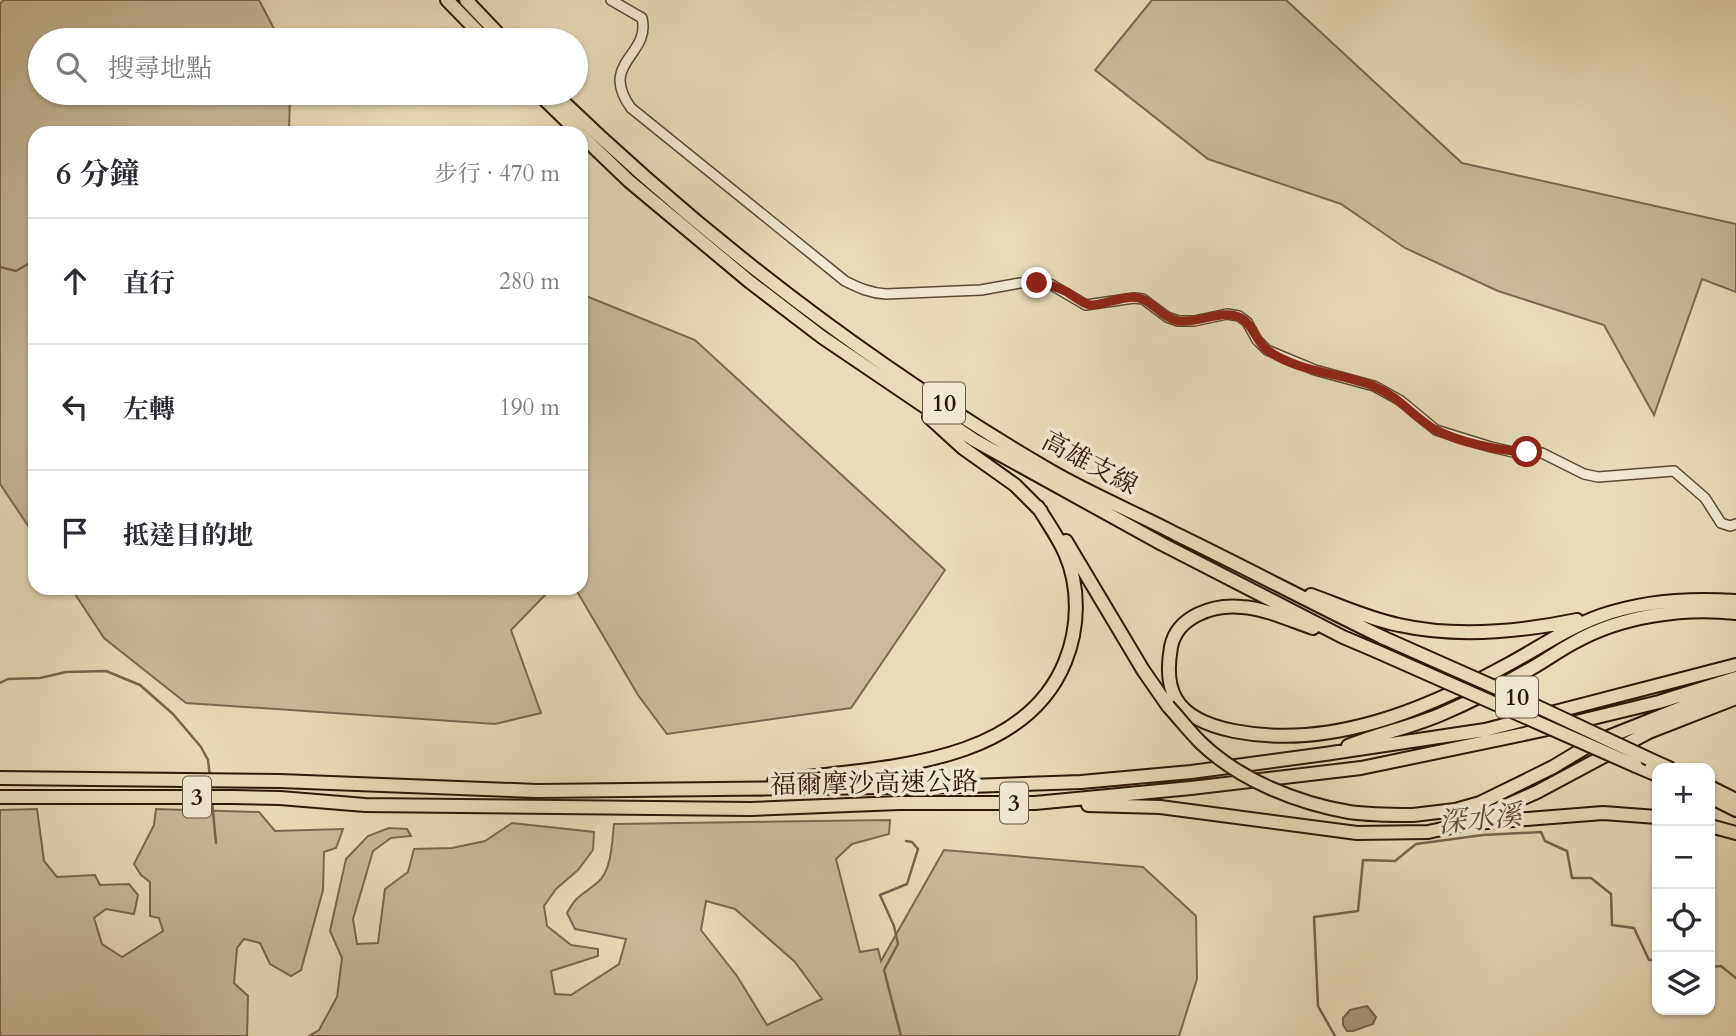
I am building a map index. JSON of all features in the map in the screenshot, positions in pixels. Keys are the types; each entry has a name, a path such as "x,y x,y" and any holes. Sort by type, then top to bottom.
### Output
{"highway":[{"path":"447,0 474,28"},
{"path":"466,0 493,28"},
{"name":"高雄支線","path":"550,105 572,126"},
{"name":"高雄支線","path":"567,105 617,153 742,258 812,312 888,367 1051,471 1384,638 1655,763"},
{"name":"高雄支線","path":"588,142 629,181 750,282 898,389 974,440 1162,544 1343,637 1636,766 1652,768"},
{"path":"898,389 963,448 1015,485 1038,507 1063,537 1143,670 1168,706 1201,743 1232,767 1269,787 1304,800 1348,811 1413,816 1455,810 1480,803 1553,767 1593,743 1736,686"},
{"path":"750,788 770,781 836,775 952,753 984,742 1027,717 1048,692 1062,669 1076,622 1076,600 1065,553 1038,507"},
{"path":"1251,573 1265,573 1318,597 1399,625 1489,633 1533,629 1685,599 1735,609"},
{"path":"1343,637 1243,607 1209,609 1186,621 1172,640 1170,684 1184,709 1221,729 1278,736 1313,734 1379,722 1412,711 1601,615"},
{"path":"1325,754 1367,738 1405,729 1444,713 1525,672 1577,640 1617,625 1653,616 1735,609"},
{"name":"福爾摩沙高速公路","path":"0,778 280,781 537,791 971,786 1081,782 1191,772 1485,730 1736,665"},
{"name":"福爾摩沙高速公路","path":"0,797 280,798 365,805 739,809 899,803 1035,803 1361,768 1595,718 1736,678"},
{"path":"1465,824 1537,792 1649,732 1736,698"},
{"path":"1715,783 1736,790"},
{"path":"1715,790 1736,800"},
{"path":"1715,800 1736,810"},
{"path":"1035,803 1160,807 1357,833 1428,832 1465,824 1603,813 1652,817"},
{"path":"1715,827 1736,833"}],"street":[{"path":"611,0 642,18 644,27 643,36 624,65 620,77 620,88 631,108 845,281 860,289 886,294 981,290 1020,283 1037,283 1050,285 1086,305 1143,299 1167,317 1178,321 1194,321 1227,314 1239,316 1247,322 1257,340 1267,350 1315,370 1374,387 1401,401 1436,430 1513,452 1542,453 1584,474 1598,477 1674,471 1705,498 1721,523 1730,526 1736,524"}],"shaded area":[{"path":"4,0 259,0 274,28 28,28 28,105 290,105 289,126 28,126 28,526 0,484 0,4"},
{"path":"1152,0 1286,0 1462,163 1736,224 1736,292 1702,279 1654,415 1604,325 1498,291 1405,248 1341,204 1208,159 1095,70"},
{"path":"588,297 695,340 945,570 851,708 667,734 638,695 579,595 588,595"},
{"path":"76,595 545,595 511,630 541,713 495,724 186,703 104,638"},
{"path":"37,809 44,861 57,877 95,875 100,885 129,884 138,895 134,914 106,909 94,918 102,944 122,957 163,931 159,918 150,916 150,882 134,864 154,825 156,809 259,812 275,831 343,829 336,848 324,852 323,890 301,970 291,976 270,964 260,943 244,939 237,948 234,983 248,996 247,1036 0,1036 0,810"},
{"path":"890,820 889,834 852,844 836,859 860,952 878,949 881,961 944,850 1143,867 1196,916 1197,979 1179,1036 309,1036 319,1030 337,997 342,958 330,931 346,859 368,836 389,828 407,829 411,836 391,838 373,851 353,919 357,944 378,943 385,889 408,872 414,849 452,848 485,841 512,823 594,832 593,850 578,870 556,889 544,906 547,926 571,945 598,949 598,956 551,971 555,994 571,995 619,964 626,939 575,929 567,913 577,898 603,877 610,855 614,824","holes":["706,901 735,909 795,962 822,999 767,1025 737,976 701,930"]},
{"path":"1367,1006 1376,1017 1373,1024 1347,1031 1343,1018 1350,1010"}],"waterway":[{"path":"0,267 16,271 28,264"},
{"path":"0,683 8,679 40,678 66,672 106,671 140,685 173,714 201,747 208,760 210,777"},
{"path":"212,801 216,843"},
{"name":"深水溪","path":"1335,1036 1318,1006 1314,917 1358,911 1363,860 1395,861 1416,844 1483,835 1541,832 1545,841 1567,851 1572,878 1591,878 1611,894 1612,925 1634,928 1649,960 1652,960"},
{"path":"901,1036 884,970 898,944 894,926 880,895 907,884 918,849 912,842 906,841"},
{"name":"深水溪","path":"1715,967 1721,966 1736,978"}],"route":[{"path":"1037,283 1065,291 1086,305 1143,299 1167,317 1178,321 1194,321 1227,314 1239,316 1247,322 1257,340 1267,350 1283,358 1374,387 1401,401 1436,430 1491,447 1527,452"}]}
